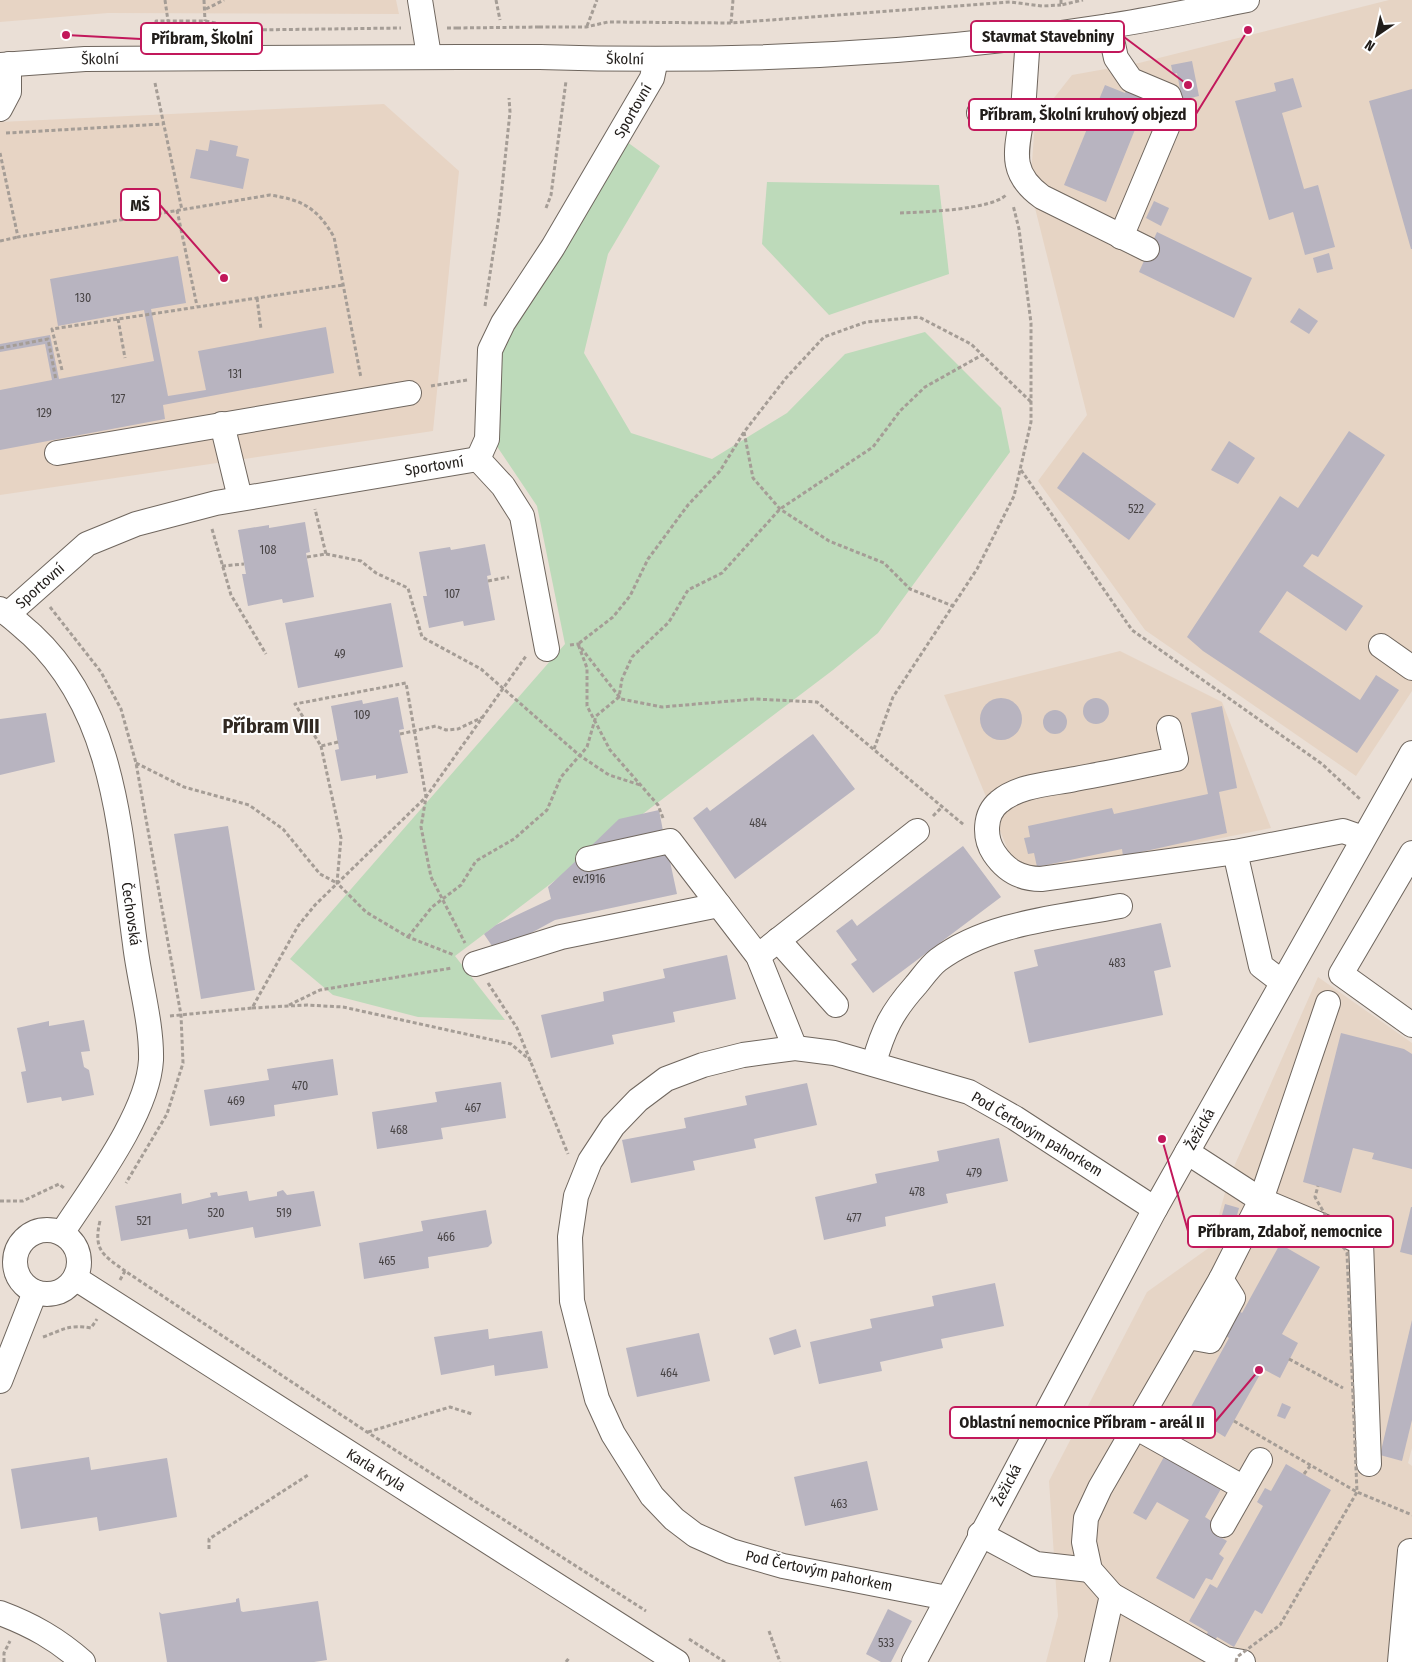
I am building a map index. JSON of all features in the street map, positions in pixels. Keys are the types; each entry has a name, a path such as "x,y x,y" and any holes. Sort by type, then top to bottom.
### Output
{"street":[{"path":"420,0 429,56"},
{"name":"Školní","path":"5,65 85,59 155,58 429,56 656,59 817,56 1028,37 1109,26 1247,0"},
{"path":"1109,26 1116,58 1131,80 1169,96 1174,111 1121,237"},
{"path":"1028,37 1016,185 1030,188 1042,197 1147,249"},
{"name":"Sportovní","path":"4,611 86,544 136,524 240,498 478,459 487,439 490,350 503,323 553,247 652,78 656,59"},
{"path":"0,109 9,92 5,65"},
{"path":"979,113 1023,111"},
{"path":"57,453 365,398 408,393"},
{"path":"222,424 240,498"},
{"path":"478,459 503,486 522,516 538,651"},
{"name":"Čechovská","path":"4,611 40,644 68,676 85,706 99,738 117,814 147,1018 151,1060 144,1091 130,1123 106,1166 62,1234"},
{"path":"1381,646 1412,668"},
{"path":"1169,728 1176,759 1023,790 1009,795 998,803 990,815 986,830 988,844 1005,866 1019,876 1030,879 1131,868 1235,852 1343,832 1363,838"},
{"name":"Žežická","path":"914,1662 980,1534 1155,1209 1412,753"},
{"path":"758,956 917,831"},
{"path":"588,858 670,841 758,956 795,1048"},
{"path":"1235,852 1260,966 1282,982"},
{"path":"1412,853 1341,974 1412,1025"},
{"path":"475,964 561,937 719,905"},
{"path":"874,1063 883,1031 903,999 936,961 968,941 1001,929 1120,906"},
{"path":"778,940 836,1006"},
{"path":"1243,1662 1226,1659 1112,1594 1090,1570 1084,1542 1086,1518 1100,1488 1137,1428 1221,1279 1261,1200 1328,1002"},
{"name":"Pod Čertovým pahorkem","path":"948,1598 782,1566 731,1551 695,1535 674,1519 652,1496 613,1434 597,1399 579,1336 572,1301 569,1265 570,1237 576,1196 590,1160 613,1126 638,1100 666,1079 703,1065 743,1055 795,1048 834,1053 874,1063 969,1092 1015,1118 1155,1209"},
{"path":"1187,1152 1261,1200 1361,1242 1369,1464"},
{"path":"49,1230 62,1234 72,1242 78,1254 79,1268 75,1278 64,1290 58,1292 43,1294 26,1287 18,1277 8,1247 35,1232 49,1230"},
{"name":"Karla Kryla","path":"75,1278 677,1662"},
{"path":"0,1381 35,1292"},
{"path":"1137,1428 1244,1488"},
{"path":"1223,1525 1260,1460"},
{"path":"980,1534 1036,1564 1055,1568 1090,1570"},
{"path":"1400,1662 1410,1551"},
{"path":"1097,1662 1112,1594"},
{"path":"0,1613 28,1623 61,1642 82,1662"}],"path":[{"path":"165,0 168,21 205,21 251,30 586,27 608,22 731,23 1010,2 1042,6 1062,5 1083,0"},
{"path":"204,0 206,9 205,21"},
{"path":"206,9 224,0"},
{"path":"496,0 500,20"},
{"path":"586,27 597,0"},
{"path":"731,23 733,0"},
{"path":"976,5 979,0"},
{"path":"1060,0 1062,5"},
{"path":"155,58 154,86 182,210"},
{"path":"545,211 551,196 569,58"},
{"path":"487,295 499,216 510,112 509,98"},
{"path":"0,134 163,124"},
{"path":"0,153 18,238"},
{"path":"900,212 942,211 992,202 1003,199 1016,185"},
{"path":"874,749 893,697 977,569 1014,496 1031,422 1030,323 1019,230 1016,185"},
{"path":"0,241 270,195 291,198 305,204 325,221 334,237 365,398"},
{"path":"177,210 197,306"},
{"path":"62,370 52,329 343,284"},
{"path":"257,298 260,329"},
{"path":"252,1008 298,926 315,905 426,797 504,688 538,651 578,644 613,617 630,596 648,559 688,505 720,471 744,432 786,378 824,337 866,322 919,317 971,344 1031,402"},
{"path":"118,319 125,358"},
{"path":"0,348 48,339 56,380"},
{"path":"408,937 432,907 461,885 476,861 514,839 548,810 561,777 587,747 596,716 619,697 622,679 632,657 669,622 688,590 722,573 780,509 873,447 900,411 925,387 982,355"},
{"path":"408,393 438,384 488,377"},
{"path":"744,432 753,478 780,509 829,541 884,563 910,589 953,606"},
{"path":"1020,470 1132,630 1322,764 1377,814"},
{"path":"314,508 326,554"},
{"path":"215,522 211,531 231,595 266,654"},
{"path":"307,557 326,554 362,561 376,573 408,588 422,637 481,669 580,756 608,774 641,786"},
{"path":"222,566 244,564"},
{"path":"488,581 513,576"},
{"path":"578,644 621,700 662,707 754,699 817,702 942,808 988,844"},
{"path":"578,644 587,668 587,706 610,750 658,805 670,841"},
{"path":"337,883 341,838 321,746 295,704 406,683 426,797"},
{"path":"400,734 436,726 446,730 458,729 483,717"},
{"path":"321,746 338,742"},
{"path":"136,763 184,787 249,805 283,829 320,874 337,883 366,912 408,937 475,964"},
{"path":"287,1006 320,990 392,980 475,964"},
{"path":"147,1018 287,1006 343,1007 511,1044 532,1063"},
{"path":"0,1201 22,1201 59,1184 72,1194"},
{"path":"1236,1662 1237,1657 1280,1626 1357,1492 1347,1253 1314,1196 1318,1186"},
{"path":"119,1281 125,1272 367,1432 650,1614"},
{"path":"36,1336 41,1338 62,1328 75,1326 91,1328 98,1318"},
{"path":"1289,1359 1353,1393"},
{"path":"367,1432 450,1407 472,1414"},
{"path":"1234,1421 1357,1492 1412,1515"},
{"path":"1304,1474 1310,1466"},
{"path":"209,1549 209,1539 308,1475"},
{"path":"769,1631 780,1662"},
{"path":"683,1635 725,1662"},
{"path":"566,1662 569,1658"}],"shaded area":[{"path":"0,0 396,0 399,14 108,13 0,22"},
{"path":"1389,0 1412,0 1412,691 1356,776 1145,630 1038,481 1087,415 1030,188 1035,122 1072,75 1139,63"},
{"path":"384,104 459,171 433,431 0,495 0,122"},
{"path":"1120,651 1222,702 1271,828 1020,879 944,695"},
{"path":"1318,977 1412,1043 1412,1448 1408,1463 1412,1466 1412,1662 1046,1662 1058,1616 1049,1481 1147,1292 1210,1247 1229,1178"}],"green space":[{"path":"623,139 660,166 608,254 584,353 631,433 712,459 787,413 845,354 925,332 1001,408 1010,452 878,633 833,670 455,956 505,1020 418,1017 333,995 290,959 565,644 537,506 492,439 493,357"},
{"path":"767,182 939,185 949,274 829,315 762,244"}],"building":[{"path":"1192,61 1199,96 1182,100 1177,73 1173,74 1171,65"},
{"path":"1293,78 1302,107 1282,113 1304,189 1318,185 1335,247 1305,255 1293,212 1269,220 1235,101 1276,91 1274,83"},
{"path":"1105,85 1125,93 1127,89 1148,97 1106,202 1064,185"},
{"path":"1412,89 1412,249 1411,249 1369,101"},
{"path":"210,140 238,146 236,156 249,159 243,189 190,178 196,149 208,151"},
{"path":"1154,201 1169,208 1161,226 1146,218"},
{"path":"1157,232 1252,278 1234,318 1139,272"},
{"path":"1329,253 1333,269 1317,273 1313,258"},
{"path":"178,256 186,303 151,309 168,396 206,390 198,351 326,327 334,373 163,405 165,419 0,450 0,390 52,380 45,344 0,352 0,344 50,335 59,379 154,361 144,310 58,326 50,279"},
{"path":"1299,308 1318,321 1309,334 1290,322"},
{"path":"1349,431 1385,455 1318,557 1312,554 1303,566 1363,606 1346,631 1287,591 1259,632 1360,700 1376,675 1399,690 1357,753 1203,651 1187,637 1280,496 1298,508"},
{"path":"1229,441 1255,458 1238,484 1211,470"},
{"path":"1083,452 1156,504 1129,540 1057,488"},
{"path":"305,522 310,552 306,553 314,597 283,603 282,599 248,606 242,574 246,574 238,530 269,525 269,528"},
{"path":"485,544 491,575 487,576 495,620 464,626 463,621 429,628 423,596 427,596 419,552 450,547 451,550"},
{"path":"391,603 403,667 298,688 285,623"},
{"path":"398,697 404,729 399,730 408,773 376,779 376,775 341,781 335,750 339,749 331,706 362,700 363,704"},
{"path":"1005,698 1013,701 1019,707 1022,719 1019,731 1013,737 997,740 989,737 983,731 980,715 983,707 989,701"},
{"path":"1096,698 1105,702 1109,711 1105,720 1096,724 1087,720 1083,711 1087,702"},
{"path":"1222,706 1237,788 1219,792 1227,833 1123,856 1122,849 1037,867 1034,853 1028,854 1024,838 1030,837 1028,826 1112,808 1114,814 1208,794 1191,713"},
{"path":"1050,710 1060,710 1067,717 1067,727 1060,734 1050,734 1043,727 1043,717"},
{"path":"46,713 55,762 0,775 0,719"},
{"path":"813,734 855,789 735,879 693,818 707,807 710,811"},
{"path":"659,810 663,831 590,847 619,819"},
{"path":"228,826 255,990 201,999 174,834"},
{"path":"963,846 1001,897 873,993 851,964 857,960 836,931 852,919 857,926"},
{"path":"668,852 677,894 555,920 496,952 484,934 496,925 551,899 548,887 579,858 581,870"},
{"path":"1161,923 1171,967 1154,971 1163,1015 1029,1043 1014,972 1038,966 1034,950"},
{"path":"727,955 736,999 673,1012 675,1022 612,1035 614,1044 551,1058 541,1015 604,1001 603,992 665,978 663,969"},
{"path":"84,1020 90,1051 81,1052 84,1067 89,1070 94,1095 62,1101 61,1097 27,1103 21,1072 26,1071 17,1028 49,1021 49,1026"},
{"path":"1341,1033 1404,1049 1412,1054 1412,1169 1372,1159 1374,1153 1353,1148 1341,1193 1303,1182"},
{"path":"333,1059 338,1095 274,1105 275,1116 210,1126 204,1090 269,1080 267,1069"},
{"path":"501,1082 506,1118 441,1128 443,1139 377,1149 372,1112 437,1102 435,1092"},
{"path":"807,1083 817,1125 754,1139 756,1148 693,1161 695,1170 631,1183 622,1140 686,1128 684,1118 747,1105 745,1096"},
{"path":"999,1138 1008,1181 946,1194 948,1203 885,1217 886,1226 824,1240 815,1197 877,1183 875,1174 939,1161 937,1151"},
{"path":"283,1190 287,1195 314,1191 321,1226 255,1238 253,1227 189,1239 187,1229 121,1241 115,1206 181,1193 182,1204 211,1197 210,1193 217,1192 218,1196 247,1191 249,1201 277,1196 277,1192"},
{"path":"1225,1204 1239,1208 1233,1230 1219,1226"},
{"path":"1412,1207 1412,1255 1400,1252"},
{"path":"486,1210 492,1243 488,1247 428,1257 429,1268 364,1279 359,1243 423,1231 421,1221"},
{"path":"1280,1244 1320,1267 1282,1334 1298,1343 1280,1378 1263,1369 1225,1437 1187,1414 1229,1338 1223,1334 1236,1309 1242,1313"},
{"path":"995,1283 1004,1326 941,1339 943,1348 880,1362 882,1371 819,1384 810,1342 872,1328 870,1319 934,1306 932,1296"},
{"path":"1412,1320 1412,1420 1402,1461 1380,1455"},
{"path":"488,1329 489,1339 542,1331 548,1368 495,1376 494,1365 441,1375 434,1337"},
{"path":"796,1329 801,1347 774,1355 769,1338"},
{"path":"699,1333 710,1381 637,1397 626,1348"},
{"path":"1282,1403 1291,1407 1285,1419 1277,1416"},
{"path":"1165,1455 1222,1487 1205,1517 1216,1524 1212,1532 1227,1541 1219,1554 1224,1558 1212,1580 1206,1578 1194,1599 1156,1578 1189,1520 1157,1502 1146,1520 1133,1513"},
{"path":"89,1457 91,1470 167,1458 177,1517 99,1531 97,1517 21,1529 11,1469"},
{"path":"867,1461 878,1510 805,1526 794,1477"},
{"path":"1286,1464 1331,1490 1262,1614 1255,1610 1234,1647 1217,1637 1214,1642 1205,1637 1208,1632 1189,1621 1210,1584 1217,1588 1263,1506 1257,1502 1265,1488 1271,1491"},
{"path":"239,1598 241,1611 243,1612 318,1601 327,1660 314,1662 167,1662 159,1612 162,1614 236,1602 236,1599"},
{"path":"888,1609 912,1621 891,1662 881,1662 866,1654"}],"place":[{"name":"Příbram, Školní kruhový objezd","path":"1248,30"},
{"name":"Příbram, Školní","path":"66,35"},
{"name":"Stavmat Stavebniny","path":"1188,85"},
{"name":"MŠ","path":"224,278"},
{"name":"Příbram, Zdaboř, nemocnice","path":"1162,1139"},
{"name":"Oblastní nemocnice Příbram - areál II","path":"1259,1370"}],"district":[{"name":"Příbram VIII","path":"271,726"}]}
